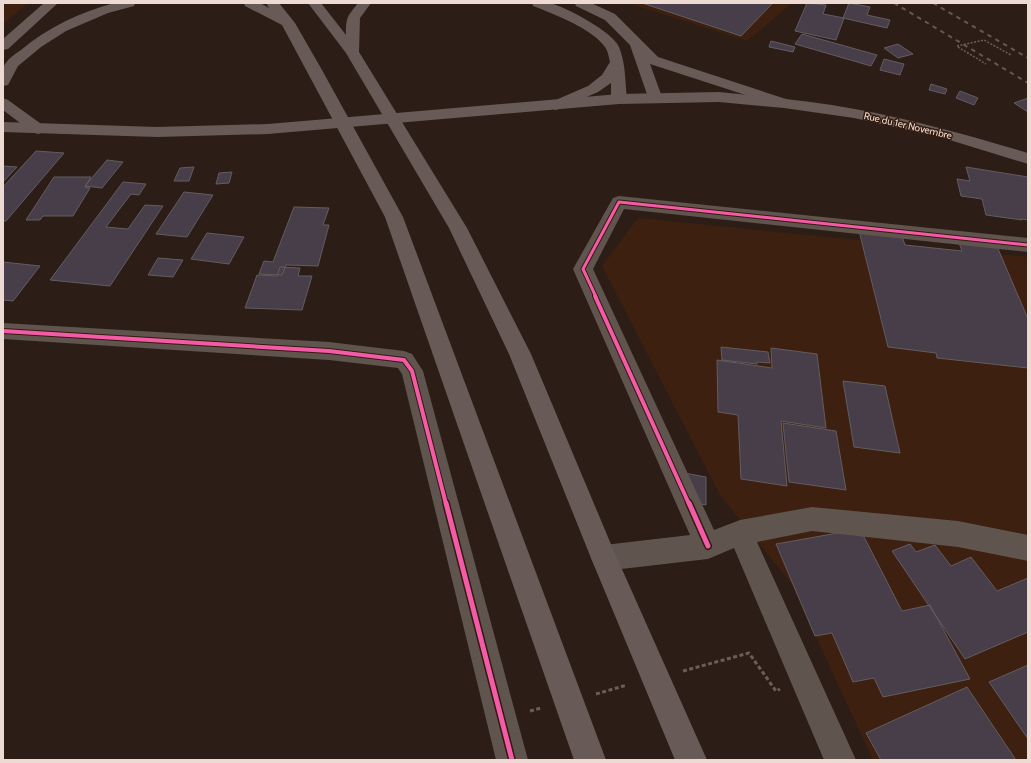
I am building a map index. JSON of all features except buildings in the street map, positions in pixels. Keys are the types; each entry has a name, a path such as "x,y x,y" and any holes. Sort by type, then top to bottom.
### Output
{"highway":[{"path":"3,46 52,3"},
{"path":"3,82 7,68 36,44 61,28 103,10 129,3"},
{"path":"250,3 288,23"},
{"path":"272,3 288,23 319,77 394,217 590,760"},
{"path":"314,3 352,52 458,228 520,354 604,558 691,760"},
{"path":"352,52 353,18 365,3"},
{"path":"538,3 564,13 591,28 612,46 617,62 619,99"},
{"path":"581,3 610,17 653,60 784,103"},
{"path":"636,44 654,97"},
{"path":"556,105 593,89 608,78 617,62"},
{"path":"3,103 38,129"}],"main road":[{"name":"Rue du 1er Novembre","path":"5,129 157,132 268,129 619,99 654,97 719,97 784,103 854,113 944,133 1028,159"}],"street":[{"path":"708,546 583,269 619,202 1028,245"},
{"path":"3,331 329,351 404,360 412,372 512,760"},
{"path":"604,558 708,546 740,533 812,519 958,534 1028,548"},
{"path":"740,533 840,760"}],"path":[{"path":"986,64 957,46 984,40 1011,55"}],"shaded area":[{"path":"3,3 28,3 3,24"},
{"path":"628,3 792,3 747,41"},
{"path":"638,218 1028,257 1028,760 873,760 791,583 720,495 602,266"}],"railway":[{"path":"894,3 1028,83"},
{"path":"933,3 1028,58"}],"cycle path":[{"path":"708,546 583,269 619,202 1028,245"},
{"path":"3,331 329,351 404,360 412,371 512,760"}]}
